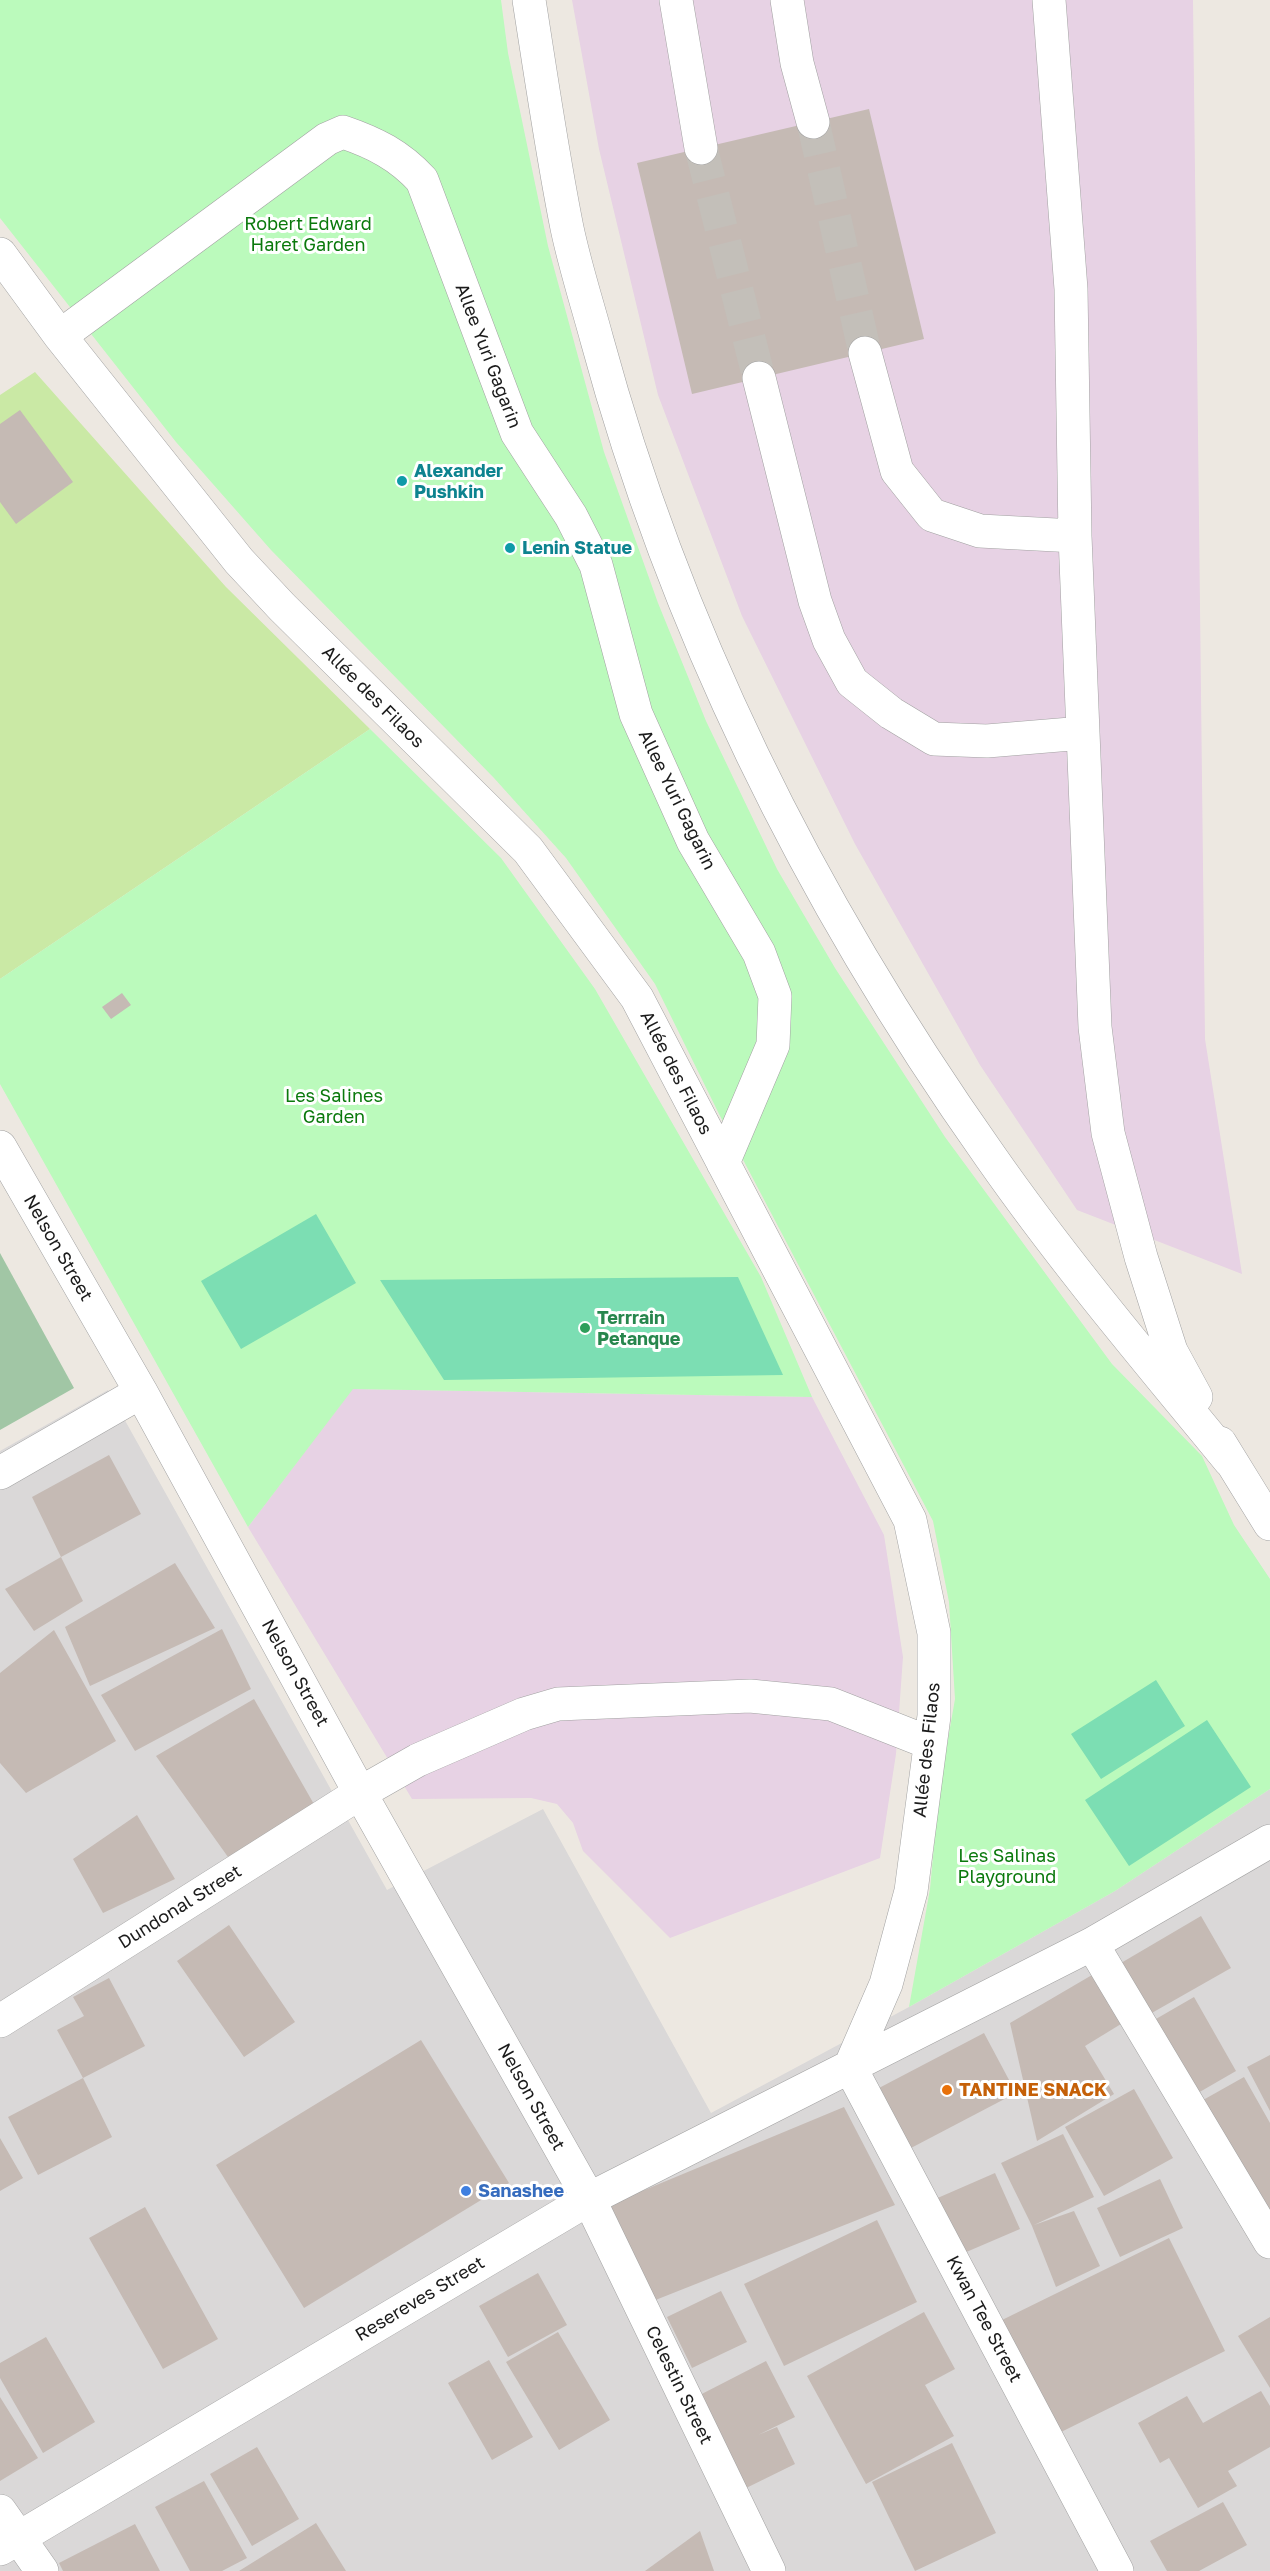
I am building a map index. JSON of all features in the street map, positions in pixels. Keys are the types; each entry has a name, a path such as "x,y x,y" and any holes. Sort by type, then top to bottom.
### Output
{"street":[{"path":"529,0 568,231 615,405 674,578 738,729 815,879 918,1049 990,1156 1083,1282 1230,1461"},
{"path":"676,0 700,148"},
{"path":"787,0 797,63 813,122"},
{"path":"1049,0 1071,289 1075,536 1095,1027 1108,1133 1141,1257 1171,1351 1230,1461 1270,1524"},
{"name":"Allee Yuri Gagarin","path":"60,336 327,139 343,132 376,144 406,163 422,180 517,433 571,516 596,566 636,714 693,841 759,953 775,996 773,1045 723,1162"},
{"name":"Allée des Filaos","path":"0,254 60,336 239,561 282,607 528,850 637,998 910,1520 934,1633 934,1716 911,1892 886,1984 850,2067"},
{"path":"865,353 897,471 932,515 980,531 1075,536"},
{"path":"759,378 815,601 830,640 852,682 891,713 934,739 987,741 1083,733"},
{"name":"Nelson Street","path":"0,1147 141,1392 360,1793 589,2199"},
{"path":"0,1473 141,1392"},
{"name":"Dundonal Street","path":"0,2020 360,1793 418,1760 524,1714 558,1704 750,1696 831,1704 930,1743"},
{"name":"Resereves Street","path":"9,2544 589,2199 1092,1944 1270,1841"},
{"path":"1092,1944 1270,2242"},
{"name":"Kwan Tee Street","path":"850,2067 1117,2571"},
{"name":"Celestin Street","path":"589,2199 769,2571"},
{"path":"0,2511 9,2544 42,2571"}],"shaded area":[{"path":"572,0 1193,0 1205,1039 1242,1274 1077,1210 980,1065 855,844 742,616 658,395 599,149"},
{"path":"352,1389 812,1397 884,1535 903,1657 896,1754 880,1858 670,1938 583,1851 573,1823 557,1804 531,1798 412,1799 248,1527"},
{"path":"108,1390 387,1890 543,1809 711,2113 909,2007 1115,1891 1270,1789 1270,2571 0,2571 0,1451"}],"green space":[{"name":"Robert Edward Haret Garden","path":"0,0 501,0 508,53 548,246 604,452 658,603 706,721 777,869 835,968 945,1137 1112,1364 1202,1456 1234,1525 1270,1579 1270,1789 1115,1891 909,2007 930,1889 939,1791 955,1699 949,1602 933,1521 719,1114 655,984 566,858 494,778 271,550 176,442 0,218"},
{"path":"35,372 226,587 370,729 0,979 0,395"},
{"name":"Les Salines Garden","path":"370,729 501,858 595,989 761,1277 812,1397 353,1389 248,1527 0,1084 0,979"},
{"path":"316,1214 356,1283 241,1349 201,1281"},
{"path":"0,1253 74,1388 0,1430"},
{"name":"Terrrain Petanque","path":"738,1277 783,1375 444,1380 380,1280"},
{"path":"1156,1680 1185,1726 1101,1779 1071,1734"},
{"path":"1207,1720 1251,1787 1129,1866 1085,1800"}],"building":[{"path":"869,109 924,339 692,394 637,163"},
{"path":"20,410 73,482 16,524 0,502 0,424"},
{"path":"122,993 131,1005 111,1019 102,1007"},
{"path":"109,1455 141,1514 61,1557 32,1497"},
{"path":"61,1557 83,1601 34,1631 5,1589"},
{"path":"175,1563 215,1628 90,1686 65,1627"},
{"path":"222,1629 251,1689 135,1751 101,1695"},
{"path":"54,1630 116,1741 26,1793 0,1763 0,1673"},
{"path":"254,1699 315,1806 228,1857 156,1756"},
{"path":"137,1815 175,1879 103,1913 73,1859"},
{"path":"1201,1916 1231,1968 1150,2014 1121,1963"},
{"path":"229,1925 295,2022 244,2057 177,1961"},
{"path":"1092,1975 1121,2024 1085,2046 1114,2094 1037,2141 1010,2023"},
{"path":"109,1978 145,2046 83,2078 57,2030 84,2016 73,1997"},
{"path":"1194,1997 1236,2071 1191,2097 1149,2023"},
{"name":"TANTINE SNACK","path":"984,2033 1016,2093 911,2148 879,2088"},
{"path":"421,2040 509,2183 304,2308 216,2165"},
{"path":"1270,2055 1270,2111 1247,2067"},
{"path":"1244,2077 1270,2123 1270,2232 1196,2104"},
{"path":"83,2078 112,2137 38,2175 8,2117"},
{"path":"1134,2089 1173,2158 1104,2196 1065,2127"},
{"path":"844,2107 895,2205 653,2301 606,2206"},
{"path":"1063,2134 1094,2197 1034,2225 1074,2211 1100,2266 1056,2287 1032,2226 1001,2163"},
{"path":"0,2138 23,2178 0,2191"},
{"path":"995,2173 1020,2229 957,2256 933,2200"},
{"path":"1160,2179 1183,2228 1120,2257 1097,2208"},
{"path":"145,2207 218,2339 163,2369 89,2238"},
{"path":"877,2220 917,2302 784,2366 744,2284"},
{"path":"1169,2238 1225,2351 1057,2434 1000,2321"},
{"path":"538,2273 567,2325 508,2357 479,2306"},
{"path":"721,2291 747,2342 692,2368 667,2317"},
{"path":"924,2312 955,2369 925,2385 954,2436 866,2484 807,2376"},
{"path":"1270,2317 1270,2388 1238,2336"},
{"path":"558,2332 610,2420 559,2450 506,2362"},
{"path":"46,2337 95,2422 43,2453 0,2378 0,2363"},
{"path":"489,2360 533,2437 492,2460 448,2383"},
{"path":"766,2361 795,2417 758,2435 777,2427 795,2464 738,2492 692,2399"},
{"path":"1261,2391 1270,2406 1270,2447 1228,2471 1237,2486 1198,2508 1169,2458 1160,2463 1138,2423 1187,2396 1203,2423"},
{"path":"0,2397 38,2458 0,2481"},
{"path":"952,2443 996,2533 915,2571 872,2482"},
{"path":"257,2447 299,2519 252,2546 210,2474"},
{"path":"204,2481 247,2558 222,2571 190,2571 155,2507"},
{"path":"1223,2502 1247,2545 1199,2571 1167,2571 1150,2541"},
{"path":"316,2523 346,2571 239,2571"},
{"path":"135,2524 160,2571 63,2571 59,2563"},
{"path":"700,2531 714,2571 645,2571"}],"tunnel":[{"path":"813,122 865,353"},
{"path":"701,148 759,378"}],"place":[{"name":"Alexander Pushkin","path":"402,481"},
{"name":"Lenin Statue","path":"510,548"},
{"name":"Terrrain Petanque","path":"585,1328"},
{"name":"TANTINE SNACK","path":"947,2090"},
{"name":"Sanashee","path":"466,2191"}],"park label":[{"name":"Les Salinas Playground","path":"1007,1866"}]}
